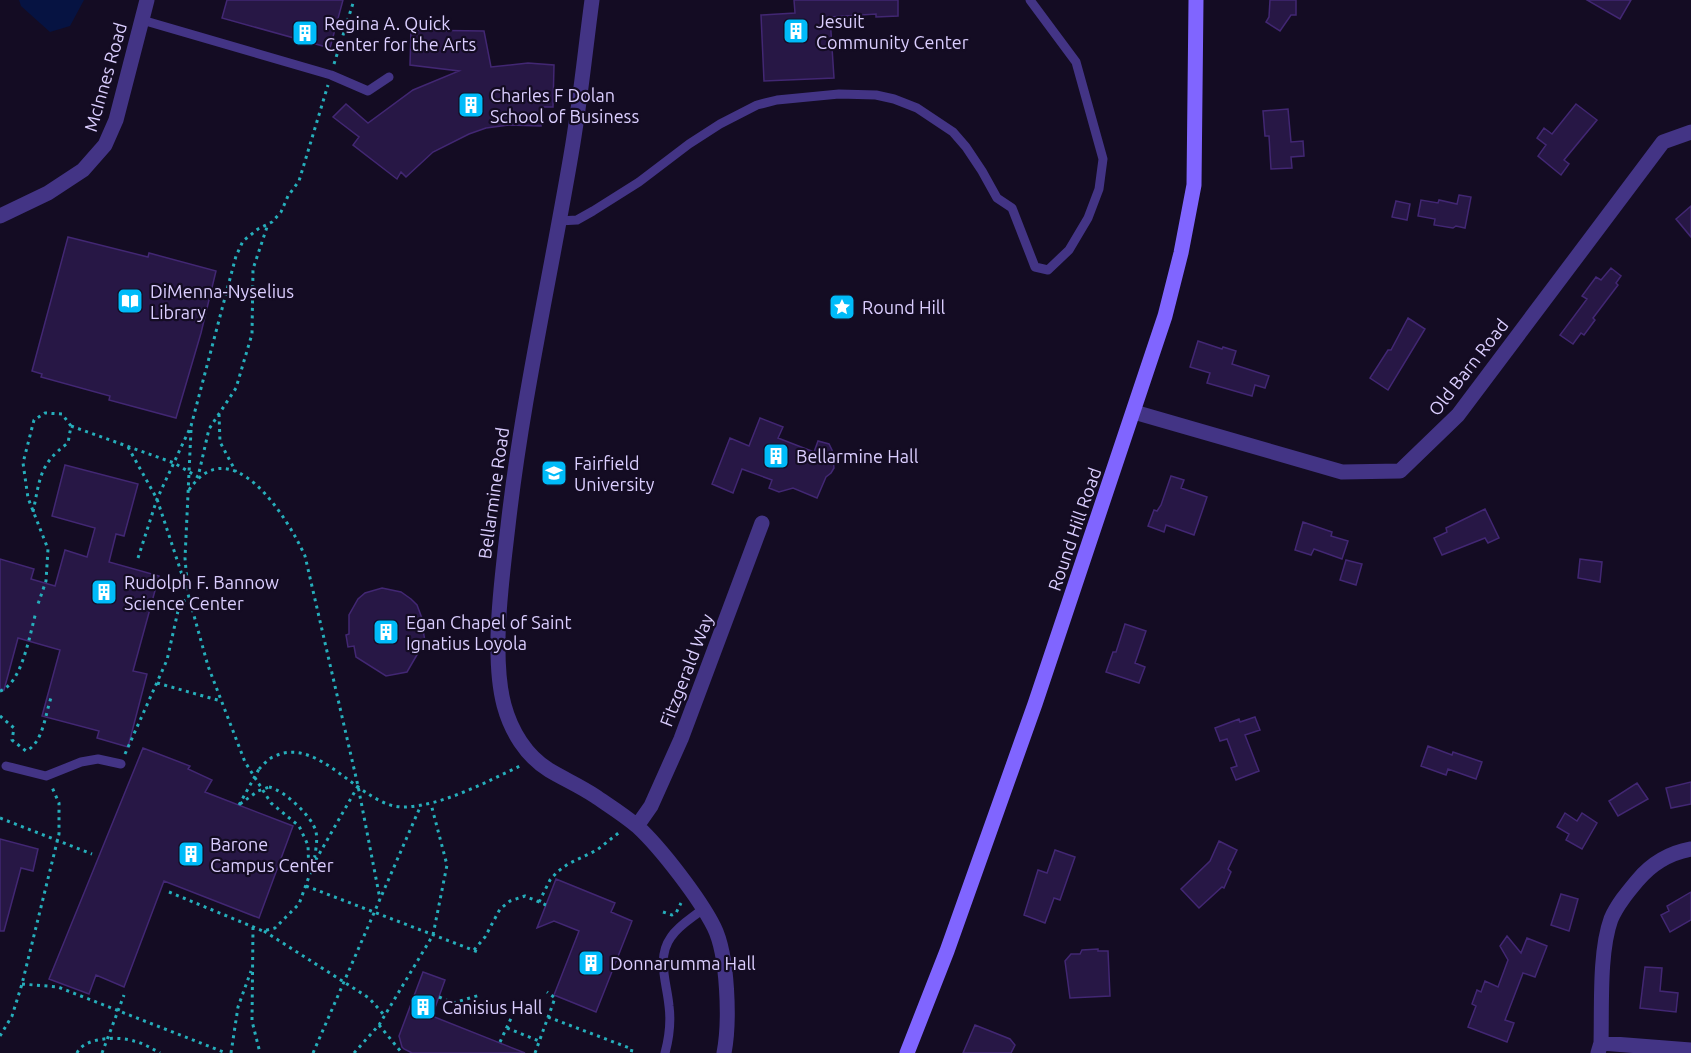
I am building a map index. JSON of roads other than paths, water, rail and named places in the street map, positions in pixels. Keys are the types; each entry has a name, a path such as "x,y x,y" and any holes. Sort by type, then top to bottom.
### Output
{"main road":[{"name":"Round Hill Road","path":"907,1053 947,951 1035,704 1166,316 1194,185 1197,0"}],"street":[{"name":"McInnes Road","path":"0,216 48,193 83,170 105,145 116,120 147,0"},
{"name":"Bellarmine Road","path":"592,0 572,152 513,479 502,577 499,640 500,684 504,706 513,729 528,752 551,772 591,793 632,823 680,877 716,930 725,971 727,1007 724,1053"},
{"name":"Old Barn Road","path":"1134,412 1342,472 1400,471 1458,415 1663,142 1691,132"},
{"name":"Fitzgerald Way","path":"632,823 651,806 681,739 762,524"},
{"path":"1691,849 1674,853 1643,874 1626,894 1611,919 1604,954 1599,1048 1691,1050"}],"lane":[{"path":"559,221 577,220 593,211 639,182 689,144 720,124 757,105 777,100 839,94 876,95 917,108 953,132 966,147 997,198 1012,208 1035,267 1048,270 1069,250 1088,218 1099,189 1103,159 1076,62 1030,0"},
{"path":"142,20 331,75 368,91 389,77"},
{"path":"6,766 46,776 81,762 98,759 121,764"},
{"path":"665,1053 668,1043 670,1008 662,956 675,932 703,909"}],"place":[{"name":"Jesuit Community Center","path":"796,31"},
{"name":"Regina A. Quick Center for the Arts","path":"305,33"},
{"name":"Charles F Dolan School of Business","path":"471,105"},
{"name":"DiMenna-Nyselius Library","path":"130,301"},
{"name":"Round Hill","path":"842,307"},
{"name":"Bellarmine Hall","path":"776,456"},
{"name":"Fairfield University","path":"554,473"},
{"name":"Rudolph F. Bannow Science Center","path":"104,592"},
{"name":"Egan Chapel of Saint Ignatius Loyola","path":"386,632"},
{"name":"Barone Campus Center","path":"191,854"},
{"name":"Donnarumma Hall","path":"591,963"},
{"name":"Canisius Hall","path":"423,1007"}]}
